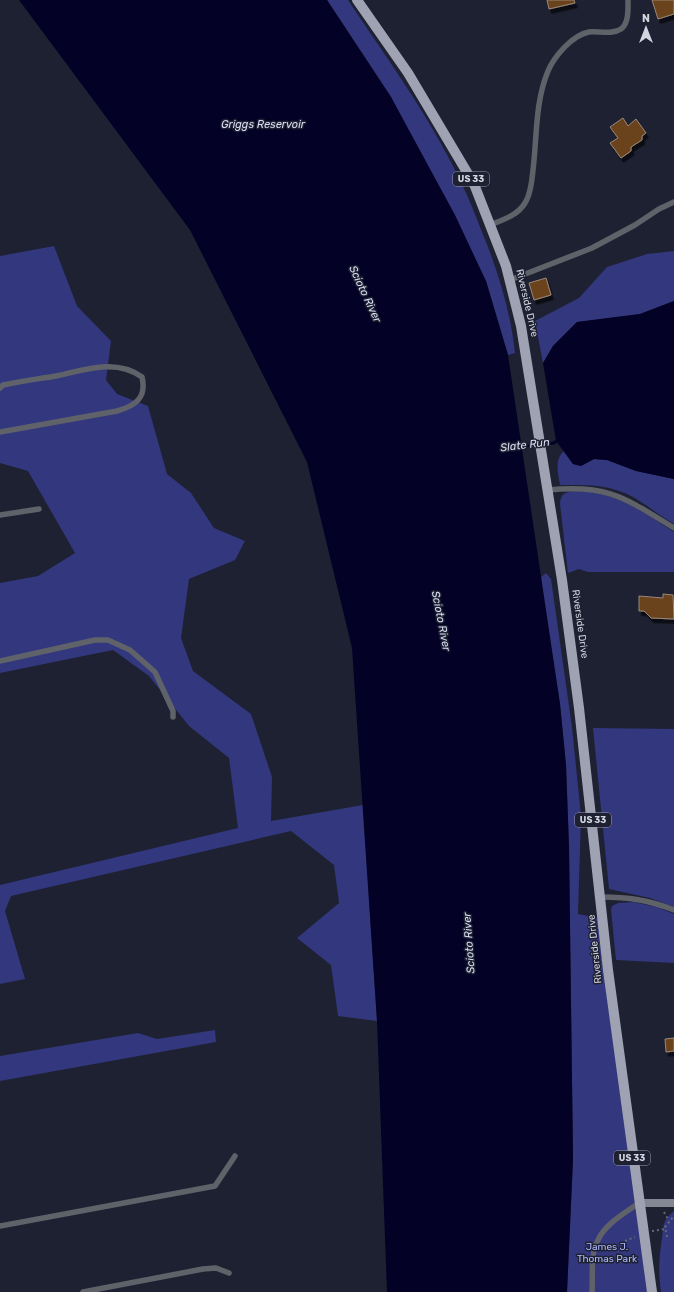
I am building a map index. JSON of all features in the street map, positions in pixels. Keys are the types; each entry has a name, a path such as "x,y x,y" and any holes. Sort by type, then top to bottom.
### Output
{"main road":[{"name":"Riverside Drive","path":"357,0 434,113 474,184 510,280 527,356 579,708 609,978 652,1292"}],"street":[{"path":"639,1203 674,1203"}],"lane":[{"path":"490,225 515,214 525,202 532,184 538,109 548,72 567,46 580,36 587,32 614,32 621,28 626,23 628,0"},
{"path":"510,280 592,248 635,225 659,209 674,202"},
{"path":"0,388 3,385 56,376 91,367 117,367 135,371 142,377 145,387 141,396 130,407 117,412 0,432"},
{"path":"548,490 581,488 597,489 617,495 674,528"},
{"path":"0,515 39,509"},
{"path":"0,661 95,640 108,640 130,650 155,672 173,711 173,717"},
{"path":"601,896 638,898 674,910"},
{"path":"0,1226 215,1186 235,1156"},
{"path":"592,1292 594,1254 598,1239 607,1228 639,1203"},
{"path":"83,1292 203,1269 216,1268 229,1273"}],"path":[{"path":"667,1237 664,1228 668,1220 674,1216"}],"green space":[{"path":"327,0 348,0 415,101 452,164 471,205 497,273 508,312 515,353 508,355 486,281 391,97"},
{"path":"54,246 77,306 111,341 106,380 117,394 148,406 167,474 191,493 214,528 245,541 235,560 189,579 181,638 193,671 251,714 272,777 271,821 363,805 377,1021 338,1016 331,965 297,938 339,903 334,865 291,831 11,896 5,911 25,979 0,984 0,885 238,828 229,758 189,726 149,676 113,650 0,673 0,583 38,576 75,553 28,471 0,463 0,256"},
{"path":"674,251 674,301 640,314 577,322 553,346 543,363 535,321 579,298 607,267 647,254"},
{"path":"564,451 573,464 581,466 594,459 607,460 636,471 674,479 674,524 633,497 624,493 606,487 560,485 558,463 559,458"},
{"path":"577,491 591,492 617,499 639,510 674,532 674,572 588,572 579,569 568,573 560,504 565,493"},
{"name":"James J. Thomas Park","path":"546,573 551,579 572,727 581,816 578,914 604,919 652,1292 567,1292 573,1159 569,848 566,765 560,704 540,578"},
{"path":"593,728 674,729 674,907 650,898 609,889"},
{"path":"633,902 657,907 674,914 674,963 616,960 611,910 612,906 618,903"},
{"path":"215,1030 216,1042 0,1081 0,1056 138,1033 157,1039"},
{"path":"674,1211 674,1292 661,1292 659,1265 664,1226 667,1218"}],"water":[{"name":"Griggs Reservoir","path":"19,0 327,0 391,97 455,215 486,281 508,355 560,704 566,765 569,848 573,1159 567,1292 387,1292 377,1021 352,648 307,462 190,230"},
{"path":"674,301 674,479 636,471 607,460 594,459 581,466 573,464 556,441 543,363 553,346 577,322 640,314"}],"building":[{"path":"547,0 574,0 575,3 549,9"},
{"path":"652,0 674,0 674,14 658,19"},
{"path":"623,118 628,126 636,119 646,133 642,136 642,140 631,147 631,151 621,158 610,143 618,138 610,127"},
{"path":"546,278 551,295 534,300 529,283"},
{"path":"663,594 673,595 674,619 651,618 644,611 639,611 639,596 663,598"},
{"path":"674,1038 674,1051 666,1052 665,1039"}],"waterway":[{"name":"Slate Run","path":"518,447 554,443 559,439"}],"water label":[{"name":"Scioto River","path":"365,294"},
{"name":"Scioto River","path":"441,621"},
{"name":"Scioto River","path":"469,943"}]}
